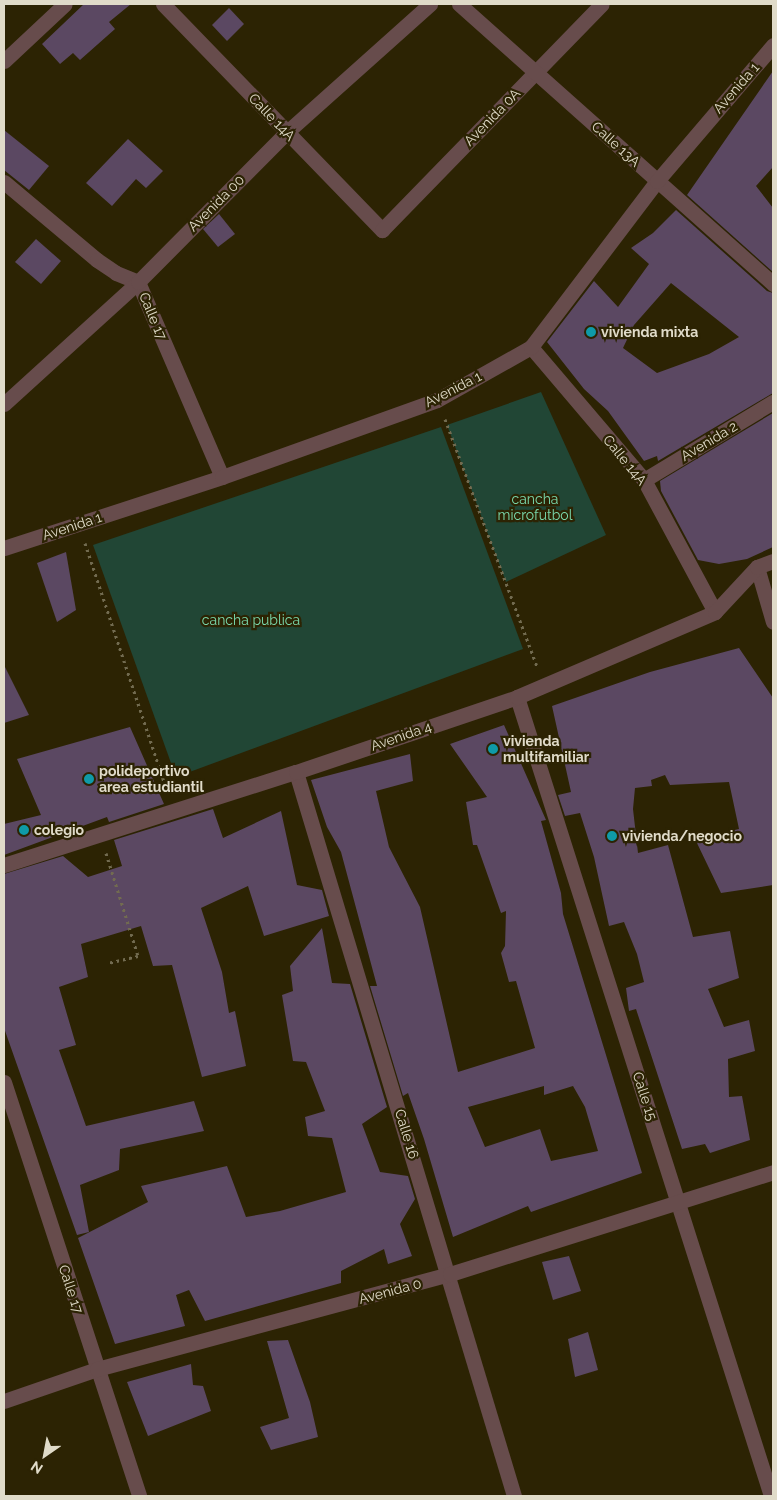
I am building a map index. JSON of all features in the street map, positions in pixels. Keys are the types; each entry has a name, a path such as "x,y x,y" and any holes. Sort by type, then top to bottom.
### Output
{"street":[{"path":"4,61 65,4"},
{"name":"Calle 14A","path":"163,4 382,230"},
{"name":"Avenida 00","path":"4,404 138,282 287,132 430,4"},
{"name":"Calle 13A","path":"459,4 773,284"},
{"name":"Avenida 0A","path":"382,230 602,4"},
{"name":"Avenida 1","path":"4,548 222,477 437,400 531,347 657,181 773,45"},
{"name":"Calle 17","path":"4,182 97,260 116,273 138,282 222,477"},
{"name":"Calle 14A","path":"531,347 644,480 715,612"},
{"name":"Avenida 2","path":"644,480 773,402"},
{"name":"Avenida 4","path":"4,865 296,772 517,697 543,684 715,612 757,567 773,561"},
{"path":"757,567 773,622"},
{"name":"Calle 15","path":"517,697 771,1496"},
{"name":"Calle 16","path":"296,772 450,1274 514,1496"},
{"name":"Calle 17","path":"4,1082 139,1496"},
{"name":"Avenida 0","path":"4,1401 97,1369 450,1274 773,1172"}],"path":[{"path":"437,400 543,684"},
{"path":"78,523 173,811"},
{"path":"100,834 138,956 108,963"}],"green space":[{"name":"cancha microfutbol","path":"541,392 606,535 506,582 447,425"},
{"name":"cancha publica","path":"441,427 523,649 176,777 93,545"}],"building":[{"path":"84,4 131,4 109,22 115,29 80,60 73,53 60,64 42,44"},
{"path":"229,8 244,24 227,41 212,25"},
{"path":"773,71 773,167 756,186 773,208 773,272 687,195"},
{"path":"4,130 49,166 29,190 4,170"},
{"path":"128,139 163,171 146,188 136,179 112,206 86,183"},
{"path":"676,210 767,291 773,293 773,393 658,461 657,456 644,461 608,411 584,389 547,342 594,281 618,307 649,264 631,248 653,233","holes":["671,283 739,337 709,354 657,373 623,348 634,325"]},
{"path":"219,214 235,234 218,247 203,229"},
{"path":"36,239 61,261 41,284 15,262"},
{"path":"773,413 773,547 747,559 719,564 698,560 661,491 660,481"},
{"path":"66,552 76,610 57,622 37,563"},
{"path":"739,648 773,698 773,885 721,893 695,839 739,829 729,782 670,785 665,775 651,780 652,786 635,788 633,809 638,853 668,845 693,937 730,931 739,978 708,989 724,1027 749,1020 755,1051 728,1059 729,1097 742,1096 750,1140 710,1153 705,1144 682,1149 636,1009 629,1011 626,988 644,982 637,954 624,922 609,926 594,857 580,813 565,816 558,795 571,792 552,706 650,672"},
{"path":"4,665 29,715 4,723"},
{"path":"504,725 546,820 541,821 561,893 563,914 642,1173 531,1212 528,1206 453,1237 424,1139 408,1093 403,1096 370,986 377,986 341,852 327,827 311,780 410,754 413,781 376,791 389,847 420,907 458,1072 535,1048 516,981 509,982 501,953 505,946 506,911 501,913 477,845 473,845 466,802 487,797 450,744","holes":["544,1086 544,1095 573,1086 585,1107 598,1151 551,1161 540,1129 485,1147 468,1107"]},
{"name":"polideportivo area estudiantil","path":"130,727 164,804 109,822 107,817 4,855 4,824 41,815 17,759"},
{"path":"213,809 223,838 281,811 297,885 322,890 329,916 264,936 248,886 201,908 222,972 229,1013 235,1011 246,1066 202,1077 172,965 153,966 141,926 81,944 88,977 59,987 76,1045 59,1050 86,1126 194,1101 204,1131 120,1149 119,1170 80,1185 89,1232 77,1235 4,1028 4,874 63,856 88,877 122,866 114,840"},
{"path":"322,928 332,983 350,984 387,1107 362,1124 380,1172 408,1176 415,1199 400,1224 412,1256 388,1264 384,1249 341,1271 341,1283 205,1321 189,1290 176,1295 185,1326 115,1344 78,1238 148,1202 141,1186 227,1166 246,1217 280,1211 346,1192 332,1138 308,1136 305,1117 325,1111 306,1062 293,1061 282,995 293,991 290,966"},
{"path":"569,1256 581,1291 553,1300 542,1262"},
{"path":"588,1332 598,1370 575,1377 568,1339"},
{"path":"288,1340 310,1402 318,1437 271,1450 260,1427 289,1418 267,1341"},
{"path":"191,1364 193,1385 203,1386 211,1411 148,1436 127,1382"}],"place":[{"name":"vivienda mixta","path":"591,332"},
{"name":"vivienda multifamiliar","path":"493,749"},
{"name":"polideportivo area estudiantil","path":"89,779"},
{"name":"colegio","path":"24,830"},
{"name":"vivienda/negocio","path":"612,836"}]}
